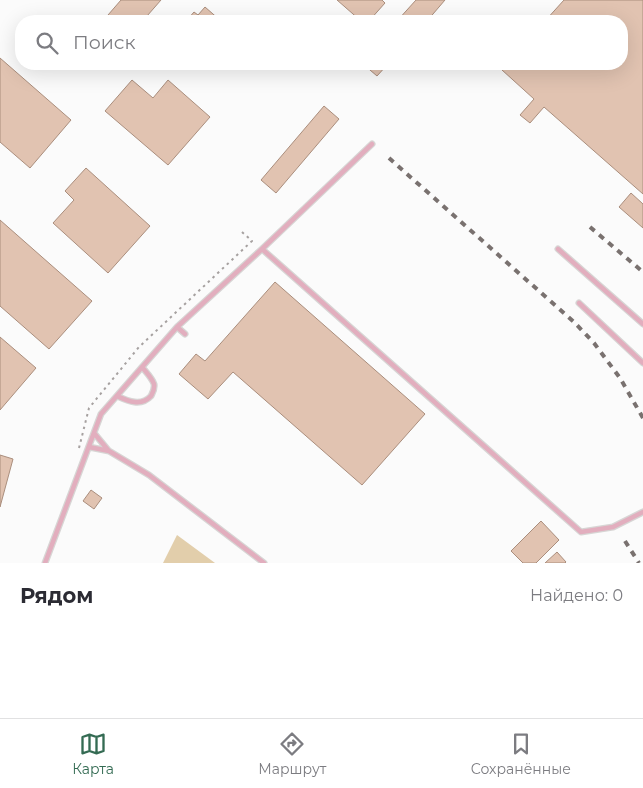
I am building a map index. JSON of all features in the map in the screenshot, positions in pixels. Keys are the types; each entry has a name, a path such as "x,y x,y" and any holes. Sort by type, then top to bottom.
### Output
{"lane":[{"path":"45,563 102,414 177,327 372,144"},
{"path":"262,249 581,532 613,527 643,512"},
{"path":"558,249 643,324"},
{"path":"579,303 643,364"},
{"path":"177,327 185,334"},
{"path":"117,396 137,403 147,400 153,392 154,385 142,367"},
{"path":"94,433 109,451 149,475 264,563"},
{"path":"89,447 109,451"}],"shaded area":[{"path":"177,535 215,563 163,563"}],"building":[{"path":"121,0 161,0 148,15 108,15"},
{"path":"337,0 382,0 385,3 374,15 354,15"},
{"path":"416,0 445,0 432,15 402,15"},
{"path":"564,0 643,0 643,194 544,107 530,123 520,115 534,99 502,70 628,70 628,15 550,15"},
{"path":"205,7 214,15 198,15"},
{"path":"0,58 71,120 30,168 0,142"},
{"path":"370,70 382,70 377,76"},
{"path":"132,80 153,98 168,80 210,117 168,165 105,111"},
{"path":"324,106 339,119 276,193 261,180"},
{"path":"86,168 150,226 108,273 53,223 74,200 65,191"},
{"path":"631,193 643,204 643,228 619,207"},
{"path":"0,220 92,301 49,349 0,306"},
{"path":"275,282 425,414 362,485 233,372 208,399 179,374 196,354 205,361"},
{"path":"0,337 36,368 0,410"},
{"path":"0,455 13,459 0,507"},
{"path":"91,490 102,498 94,509 83,501"},
{"path":"541,521 559,540 536,563 523,563 511,551"},
{"path":"557,552 565,563 545,563"}],"railway":[{"path":"389,158 574,322 594,343 620,378 643,418"},
{"path":"590,227 643,272"},
{"path":"625,541 639,563"}]}
